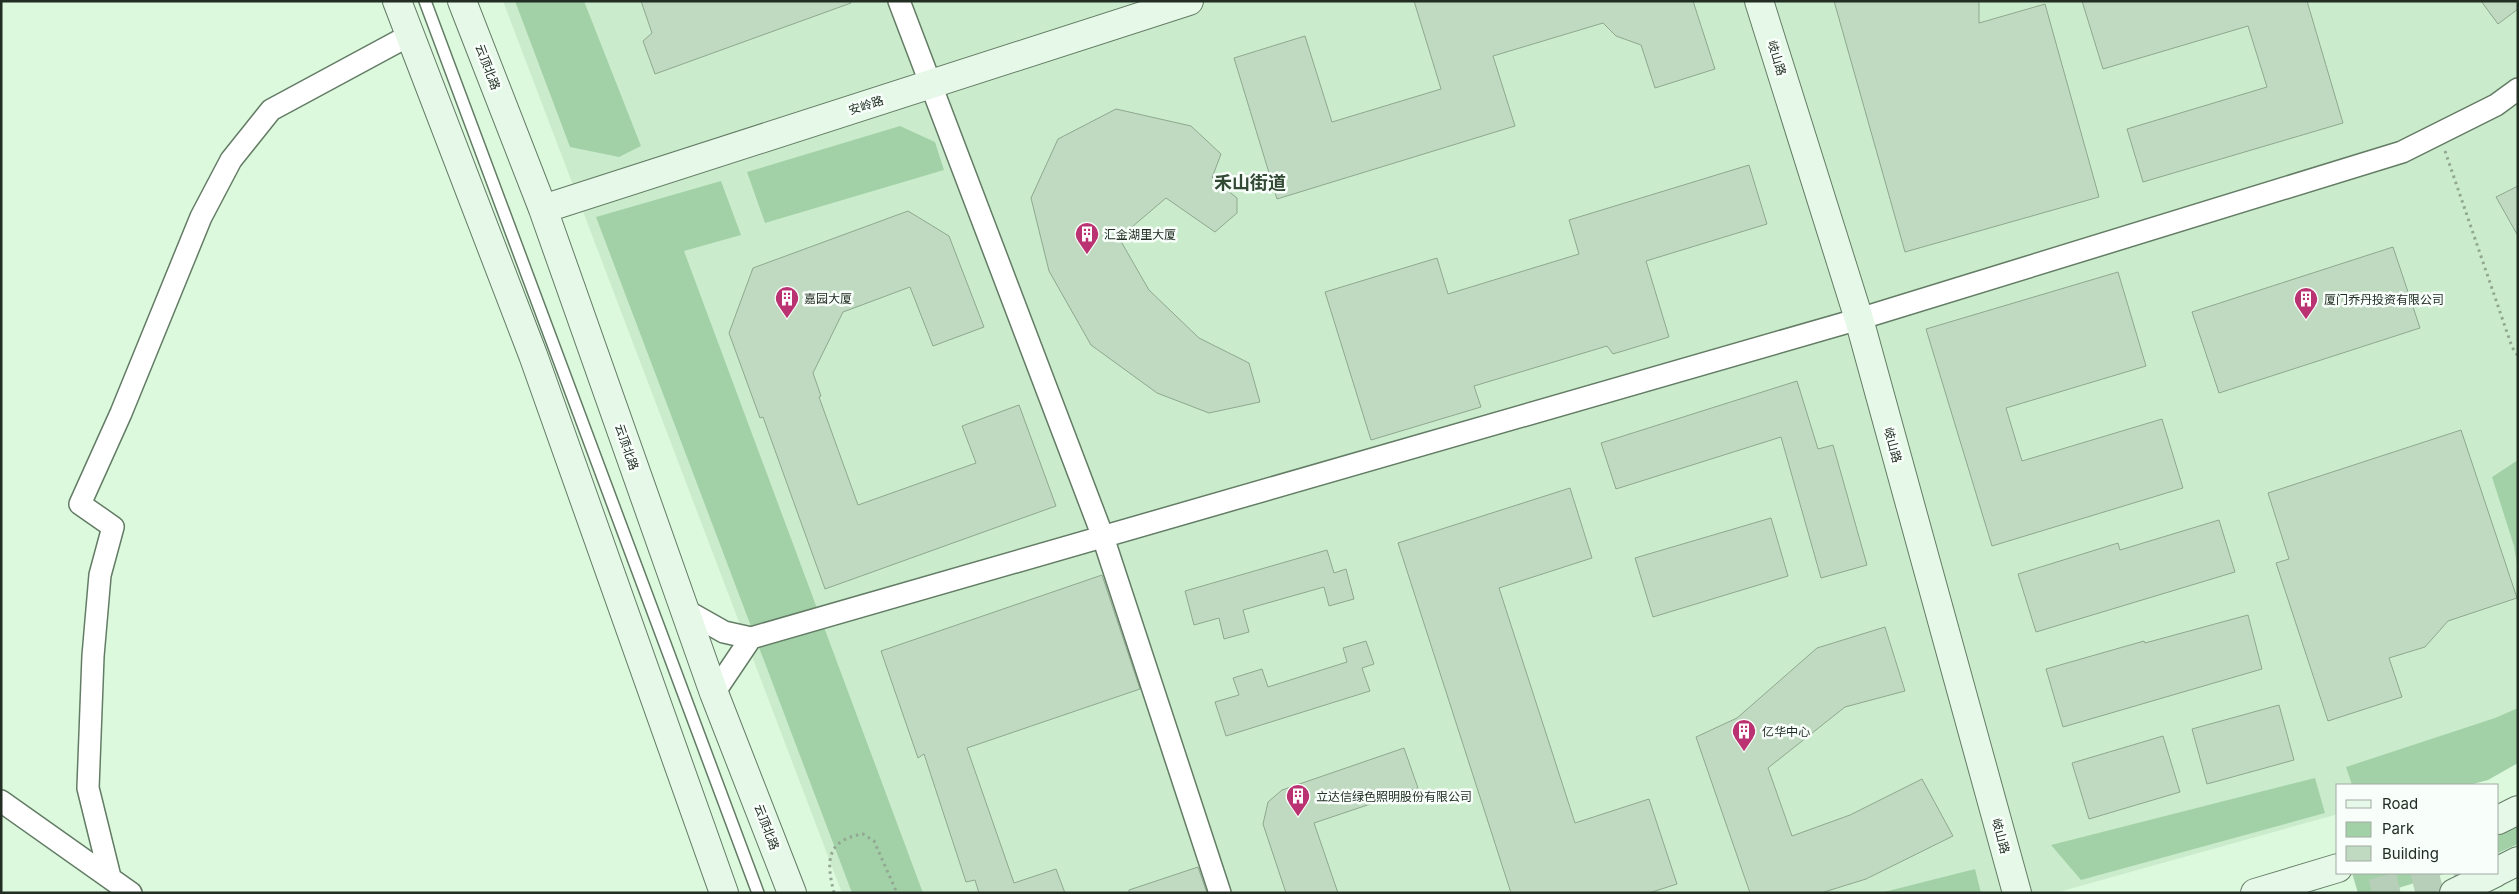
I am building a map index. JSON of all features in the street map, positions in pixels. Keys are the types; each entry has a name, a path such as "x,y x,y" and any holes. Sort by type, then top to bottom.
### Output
{"main road":[{"path":"397,1 533,355 724,893"},
{"name":"云顶北路","path":"462,1 543,209 714,693 792,893"},
{"name":"安岭路","path":"543,209 1189,1"},
{"name":"岐山路","path":"1759,1 1859,319 2017,893"},
{"path":"2499,820 2518,810"},
{"path":"2499,870 2518,861"},
{"path":"2255,893 2336,869"},
{"path":"2454,893 2492,874"}],"street":[{"path":"899,1 1103,537 1220,893"},
{"path":"110,877 88,788 93,656 100,575 113,527 80,504 125,404 201,217 231,160 271,110 410,35"},
{"path":"685,610 724,632 751,638 1859,319 2402,152 2496,105 2518,89"},
{"path":"714,693 751,638"},
{"path":"1,801 132,893"}],"lane":[{"path":"425,1 758,893"}],"path":[{"path":"2439,134 2512,347 2518,356"},
{"path":"834,893 830,873 832,851 845,837 863,834 874,841 897,893"}],"shaded area":[{"path":"503,1 2518,1 2518,755 2445,784 2336,784 2336,815 2055,893 842,893"}],"green space":[{"path":"515,1 584,1 641,146 619,157 570,147"},
{"path":"900,126 935,142 944,170 765,223 747,172"},
{"path":"721,181 741,235 684,251 923,893 852,893 596,217"},
{"path":"2518,460 2518,571 2514,546 2492,477"},
{"path":"2518,708 2518,763 2488,780 2473,784 2352,784 2346,767 2495,718"},
{"path":"2315,778 2325,813 2081,880 2051,845"},
{"path":"2518,821 2518,844 2499,853 2499,829"},
{"path":"1975,869 1981,893 1880,893"},
{"path":"2352,874 2444,874 2382,893 2358,893"}],"building":[{"path":"641,1 851,1 851,3 655,74 643,41 652,33"},
{"path":"1414,1 1693,1 1715,69 1655,88 1641,45 1616,36 1603,23 1493,56 1515,126 1277,199 1234,58 1305,36 1332,122 1441,89"},
{"path":"1834,1 1979,1 1979,23 2045,4 2099,197 1905,252"},
{"path":"2082,1 2307,1 2343,123 2143,182 2127,129 2267,87 2248,26 2103,69"},
{"path":"2481,1 2518,1 2518,9 2498,24"},
{"name":"汇金湖里大厦","path":"1116,109 1191,126 1221,154 1212,178 1237,198 1237,213 1215,232 1166,198 1119,238 1149,290 1199,338 1249,363 1260,402 1209,413 1157,393 1091,345 1049,271 1031,198 1058,139"},
{"path":"1749,165 1767,224 1646,261 1669,337 1613,354 1607,346 1474,386 1481,407 1371,440 1325,292 1437,258 1448,294 1579,254 1569,220"},
{"path":"2518,186 2518,236 2496,197"},
{"path":"908,211 949,236 984,327 933,346 910,287 843,312 813,373 821,396 819,397 858,505 976,463 962,426 1019,405 1056,506 825,589 763,417 760,418 729,333 753,268"},
{"name":"厦门乔丹投资有限公司","path":"2393,247 2420,328 2219,393 2192,312"},
{"path":"2118,272 2146,366 2006,408 2022,461 2162,419 2183,488 1992,546 1926,329"},
{"path":"1797,381 1818,449 1833,445 1867,565 1821,578 1781,437 1616,489 1601,443"},
{"path":"2461,430 2517,598 2448,621 2425,647 2389,658 2402,697 2328,721 2276,563 2289,559 2268,493"},
{"path":"1570,488 1592,558 1499,588 1575,823 1649,799 1677,884 1649,893 1511,893 1398,543"},
{"path":"1771,518 1788,576 1653,617 1635,558"},
{"path":"2219,520 2235,572 2036,632 2018,574 2118,543 2120,550"},
{"path":"1327,550 1334,573 1346,569 1354,599 1329,606 1324,587 1243,610 1249,632 1224,639 1219,618 1194,625 1185,591"},
{"path":"1102,575 1140,689 967,748 1014,883 1056,869 1065,893 979,893 975,880 966,882 924,754 918,758 881,651"},
{"path":"2248,615 2262,669 2063,727 2046,669 2144,641 2145,643"},
{"name":"亿华中心","path":"1885,627 1905,691 1845,707 1768,768 1792,836 1850,815 1922,779 1953,836 1866,879 1821,893 1750,893 1696,737 1737,718 1817,648"},
{"path":"1366,641 1374,664 1362,668 1370,691 1226,736 1215,702 1239,695 1233,678 1262,669 1268,687 1347,662 1343,648"},
{"path":"2279,705 2294,760 2207,784 2192,729"},
{"path":"2163,736 2180,792 2089,819 2072,763"},
{"name":"立达信绿色照明股份有限公司","path":"1404,748 1418,788 1314,823 1338,893 1286,893 1263,824 1268,802 1282,790"},
{"path":"1198,867 1207,893 1129,893 1129,890"}],"tunnel":[{"path":"2372,893 2443,876 2464,874"}],"place":[{"name":"汇金湖里大厦","path":"1087,255"},
{"name":"嘉园大厦","path":"787,319"},
{"name":"厦门乔丹投资有限公司","path":"2306,320"},
{"name":"亿华中心","path":"1744,752"},
{"name":"立达信绿色照明股份有限公司","path":"1298,817"}],"district":[{"name":"禾山街道","path":"1250,182"}]}
